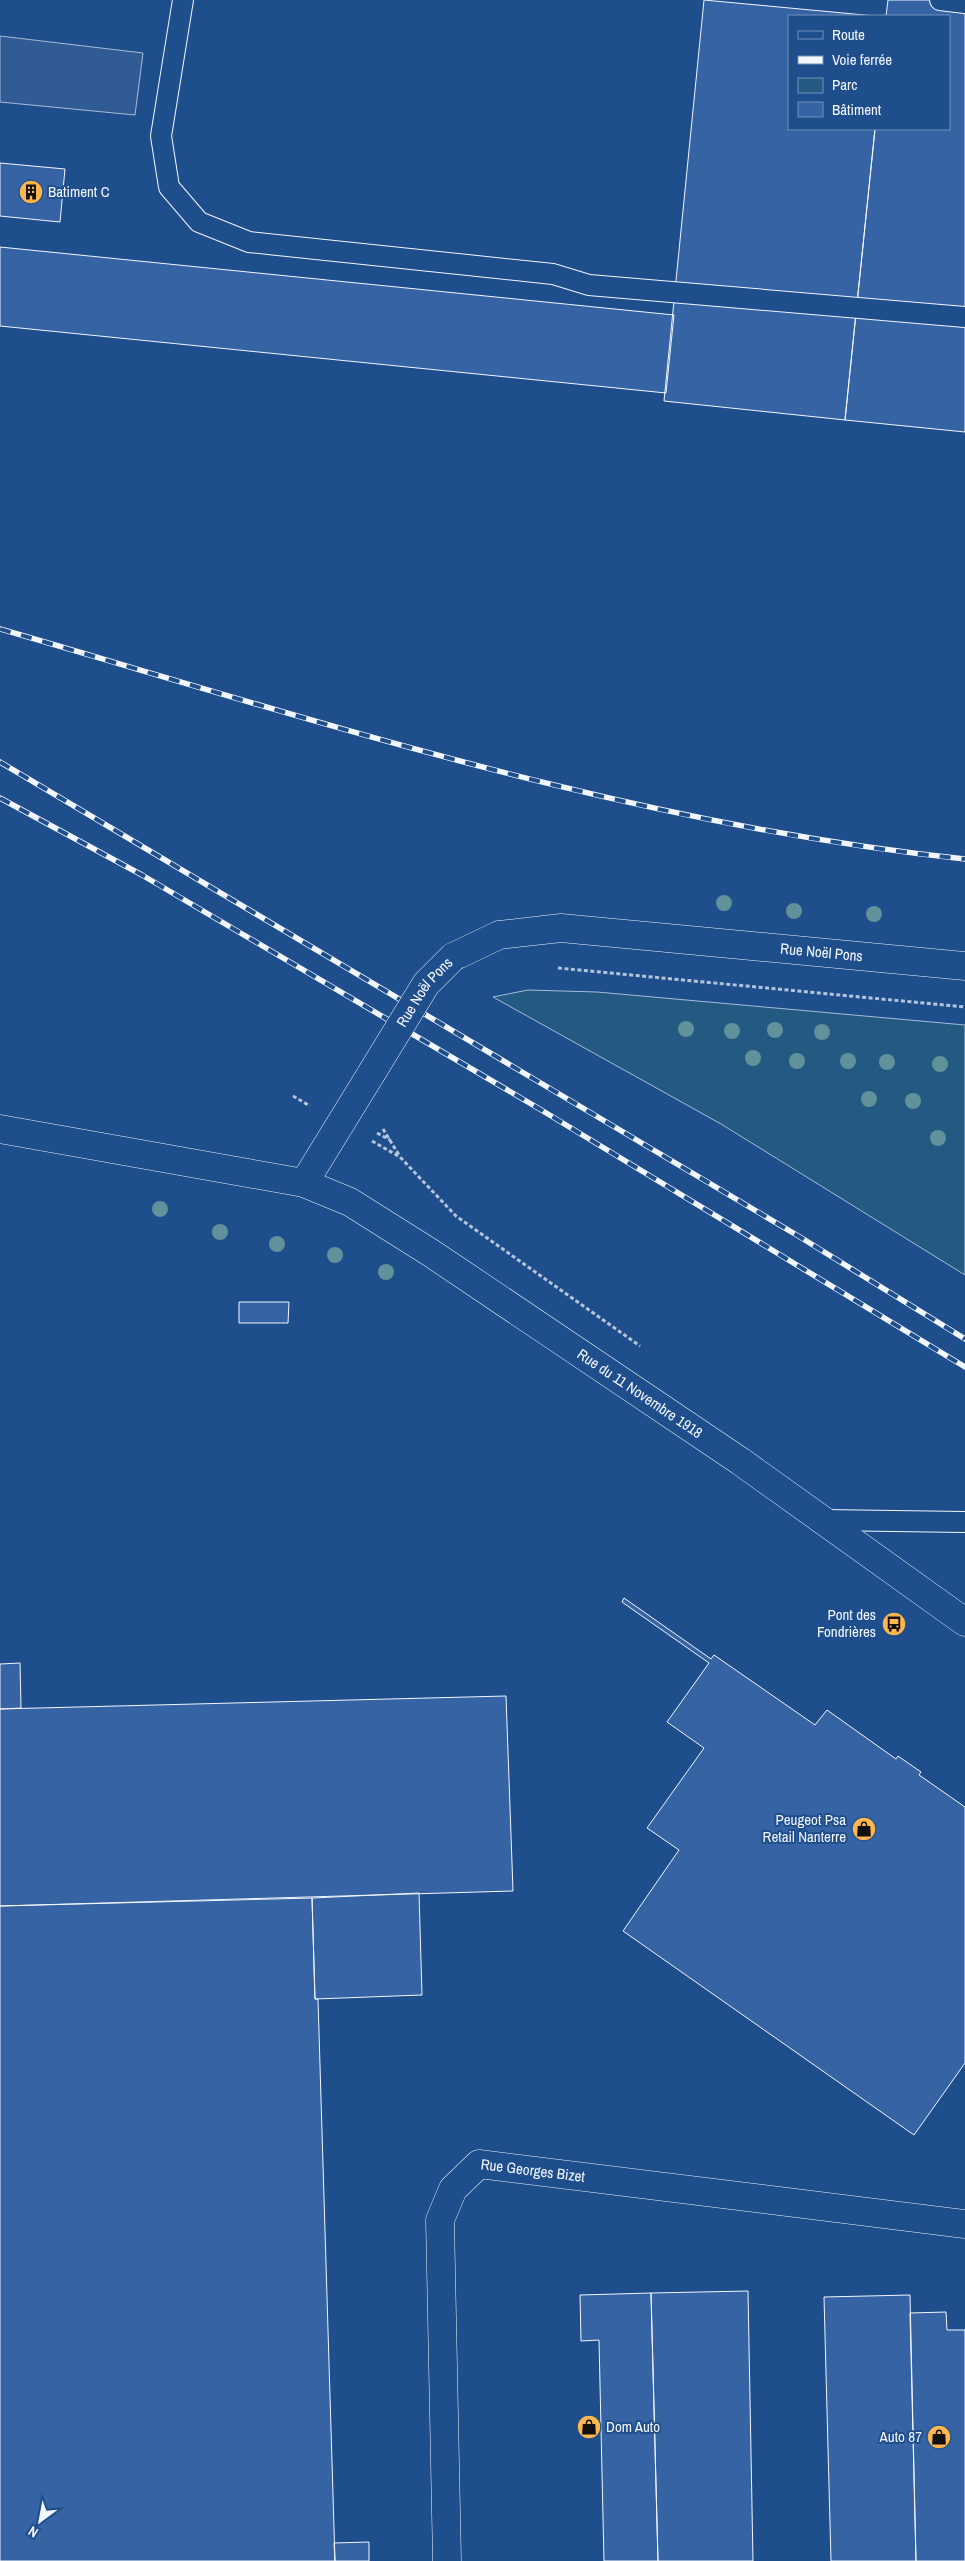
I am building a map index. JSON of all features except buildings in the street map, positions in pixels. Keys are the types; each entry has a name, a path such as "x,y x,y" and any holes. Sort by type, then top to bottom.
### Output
{"street":[{"name":"Rue Noël Pons","path":"304,1183 426,984 453,957 499,935 561,928 965,966"},
{"path":"0,1128 304,1183"},
{"name":"Rue du 11 Novembre 1918","path":"304,1183 350,1202 431,1253 740,1461 965,1622"},
{"name":"Rue Georges Bizet","path":"446,2561 440,2220 452,2189 479,2164 965,2224"}],"lane":[{"path":"183,0 161,136 169,187 199,222 208,226 249,242 553,274 588,285 965,317"},
{"path":"940,0 965,2"},
{"path":"824,1520 965,1522"}],"path":[{"path":"555,967 965,1007"},
{"path":"293,1096 400,1156"},
{"path":"386,1122 382,1130 400,1156 456,1216"}],"green space":[{"path":"528,990 597,992 965,1025 965,1275 721,1124 493,997"}],"shaded area":[{"path":"0,36 143,53 135,115 0,102"}],"railway":[{"path":"0,629 358,733 598,796 720,822 842,843 965,859"},
{"path":"0,762 800,1237 965,1339"},
{"path":"0,798 142,875 538,1108 965,1367"}],"place":[{"name":"Batiment C","path":"31,192"},
{"name":"Pont des Fondrières","path":"894,1624"},
{"name":"Peugeot Psa Retail Nanterre","path":"864,1829"},
{"name":"Dom Auto","path":"589,2427"},
{"name":"Auto 87","path":"939,2437"}]}
